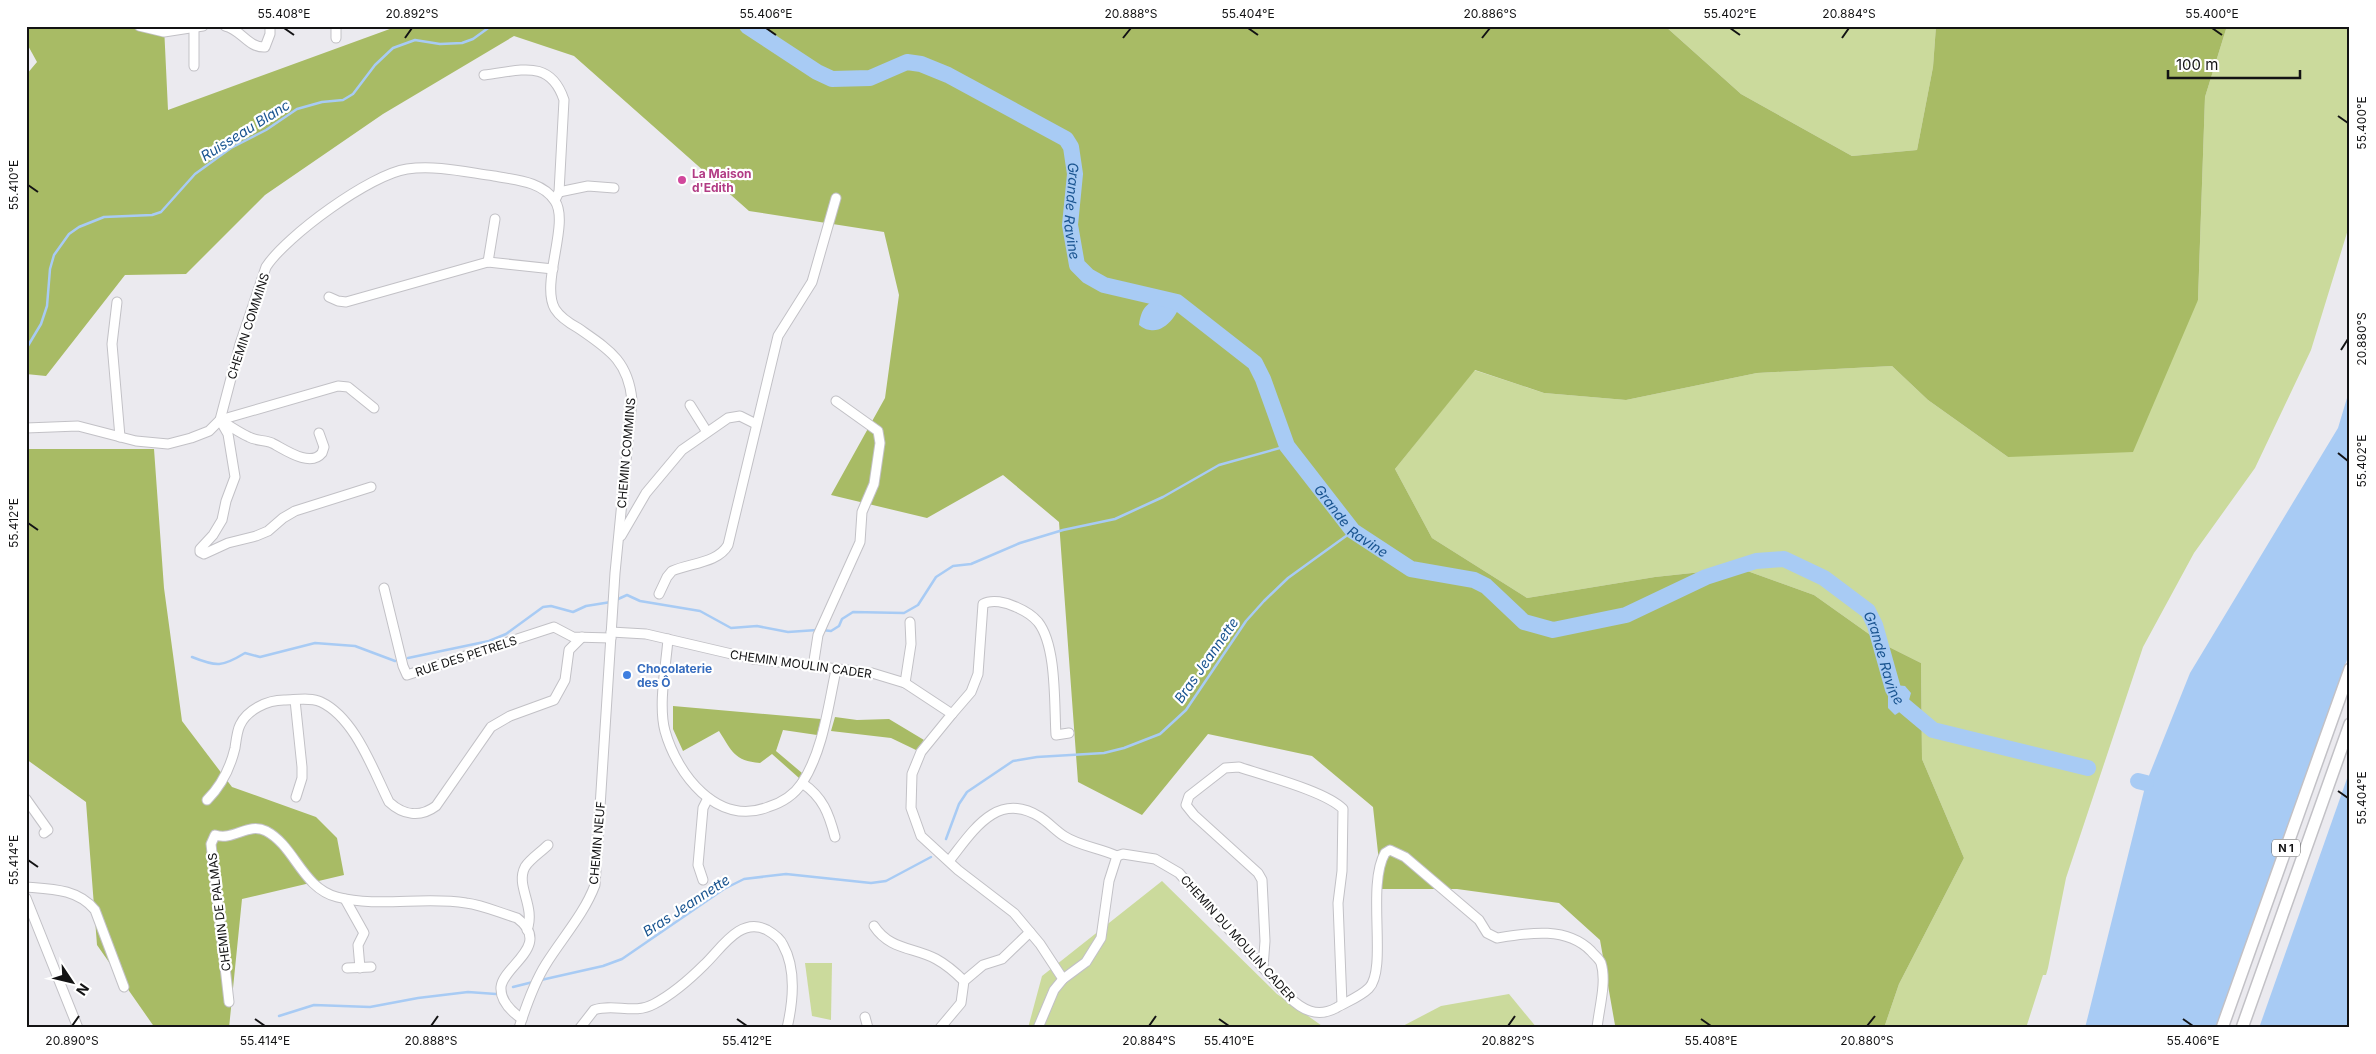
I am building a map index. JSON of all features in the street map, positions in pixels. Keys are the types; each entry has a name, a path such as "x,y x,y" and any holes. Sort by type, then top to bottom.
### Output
{"main road":[{"name":"N 1","path":"2222,1028 2350,669"},
{"name":"N 1","path":"2242,1028 2350,724"}],"street":[{"path":"139,26 164,32 200,27 194,66"},
{"path":"225,26 236,30 251,44 261,47 265,47 268,42 270,26"},
{"path":"336,26 336,38"},
{"name":"CHEMIN COMMINS","path":"484,75 538,70 547,73 557,83 564,100 557,196 559,214 551,284 553,307 564,319 604,346 619,360 630,384 631,407 613,592"},
{"name":"CHEMIN COMMINS","path":"220,420 240,344 266,267 291,240 325,213 366,186 394,172 427,167 518,180 557,196"},
{"path":"557,196 588,186 614,188"},
{"path":"659,594 672,571 716,557 725,551 778,336 812,282 836,198"},
{"path":"488,262 494,219"},
{"path":"329,297 346,302 488,262 553,269"},
{"path":"118,302 112,344 120,437"},
{"path":"26,428 78,426 120,437 168,444 201,435 209,431 220,420 338,386 348,387 374,408"},
{"path":"813,667 818,636 860,542 862,512 874,484 880,443 878,431 836,401"},
{"path":"690,405 707,432"},
{"path":"618,540 646,493 675,458 707,432 734,416 740,416 756,424"},
{"path":"220,420 250,438 268,442 292,454 306,457 316,457 322,453 324,447 320,433"},
{"path":"220,420 228,434 235,477 226,501 222,520 213,535 200,549 200,552 204,554 228,543 268,531 282,518 295,511 351,495 371,487"},
{"name":"RUE DES PETRELS","path":"384,588 403,666 407,675 554,627 573,637 611,635"},
{"name":"CHEMIN NEUF","path":"520,1023 534,986 585,908 595,885 613,592"},
{"path":"1063,979 1030,932 1014,913 958,870 920,836 911,808 910,788 912,774 921,752 971,692 978,674 983,604 989,601 1010,604 1023,610 1038,622 1048,641 1056,735 1069,733"},
{"path":"905,683 911,644 910,622"},
{"name":"CHEMIN MOULIN CADER","path":"611,635 646,634 753,659 872,673 905,683 952,714"},
{"path":"206,800 218,789 229,770 240,725 254,709 275,700 295,700 320,702 332,710 357,737 389,802 398,810 406,813 422,814 436,806 491,727 510,716 554,700 565,680 569,650 582,637"},
{"path":"668,640 662,714 671,750 684,772 708,798 728,809 744,811 763,810 778,804 802,783 822,734 836,670"},
{"path":"295,700 302,767 302,778 296,797"},
{"path":"1263,968 1265,941 1262,880 1258,873 1194,816 1186,805 1189,796 1225,768 1239,768 1306,790 1337,803 1343,809 1342,870 1338,902 1342,1004"},
{"path":"802,783 820,798 831,820 835,837"},
{"path":"703,880 698,865 703,808 708,798"},
{"path":"26,799 48,830 44,833"},
{"name":"CHEMIN DU MOULIN CADER","path":"949,861 981,823 992,814 1008,807 1023,809 1039,816 1064,836 1117,856 1123,854 1154,859 1179,873 1294,1002 1307,1011 1324,1013 1368,989 1376,975 1375,918 1379,869 1385,853 1390,850 1405,856 1479,920 1487,933 1497,938 1520,933 1559,934 1576,940 1589,949 1600,961 1603,973 1597,1028"},
{"name":"CHEMIN DE PALMAS","path":"229,1002 211,848 215,835 228,837 249,828 259,828 266,831 280,842 317,888 334,896 345,899 467,903 517,918 523,922 527,930"},
{"path":"520,1023 505,1003 501,987 526,952 529,937 527,930 530,914 522,885 523,874 528,863 548,845"},
{"path":"1038,1028 1050,996 1063,979 1086,962 1101,938 1109,881 1117,856"},
{"path":"26,887 71,892 88,902 95,910 124,987"},
{"path":"26,898 78,1028"},
{"path":"345,899 364,933 358,944 360,968"},
{"path":"874,926 886,941 935,958 951,968 964,981"},
{"path":"580,1028 594,1010 611,1007 631,1010 654,1004 705,964 731,937 739,931 752,927 763,928 773,933 786,950 792,980 792,999 787,1028"},
{"path":"940,1028 961,1003 964,981 983,965 1002,959 1030,932"},
{"path":"347,968 371,967"},
{"path":"865,1016 868,1028"}],"green space":[{"path":"26,26 164,26 168,110 398,26 1665,26 1741,94 1852,156 1917,150 1933,67 1936,26 2227,26 2205,97 2198,300 2133,452 2008,457 1928,400 1892,366 1757,373 1626,400 1544,393 1475,370 1395,469 1432,538 1527,598 1655,577 1739,568 1814,595 1883,644 1921,663 1922,759 1964,858 1899,984 1884,1028 1609,1028 1615,1025 1600,940 1559,903 1457,889 1382,889 1373,807 1312,756 1208,734 1142,815 1078,782 1059,522 1003,475 927,518 831,495 885,398 899,295 884,232 749,211 574,56 514,36 383,114 265,195 186,274 125,275 46,376 26,374 26,75 37,62 26,42"},
{"path":"1665,26 1936,26 1933,67 1917,150 1852,156 1741,94"},
{"path":"2227,26 2350,26 2350,223 2311,350 2255,468 2194,553 2143,647 2066,878 2048,968 2046,975 2043,975 2026,1028 1884,1028 1899,984 1964,858 1922,759 1921,663 1883,644 1814,595 1739,568 1655,577 1527,598 1432,538 1395,469 1474,370 1544,393 1626,400 1757,373 1892,366 1928,400 2008,457 2198,300 2205,97"},
{"path":"26,449 154,449 164,588 182,721 232,787 316,817 337,838 344,875 242,899 229,1028 155,1028 97,945 86,802 26,759"},
{"path":"673,706 821,719 817,735 783,730 776,751 802,773 799,778 772,754 760,763 744,760 735,754 719,731 683,751 673,729"},
{"path":"835,717 857,720 889,719 924,740 916,750 891,738 831,731"},
{"path":"1162,881 1277,994 1325,1028 1028,1028 1042,976"},
{"path":"805,963 832,963 831,1020 812,1016"},
{"path":"1509,994 1537,1028 1399,1028 1441,1006"}],"water":[{"path":"1169,295 1181,299 1178,310 1167,325 1156,330 1147,330 1139,325 1142,312 1148,304"},
{"path":"2350,388 2350,1028 2085,1028 2146,783 2190,673 2338,428"},
{"path":"1895,685 1905,686 1911,693 1907,707 1895,715 1888,708 1888,696"}],"pier":[{"path":"2350,651 2350,770 2259,1028 2217,1028"}],"waterway":[{"name":"Ruisseau Blanc","path":"26,349 41,324 47,306 50,269 54,255 69,234 79,227 104,217 152,215 161,212 195,174 231,148 266,130 297,109 322,102 343,100 353,94 375,65 393,48 415,40 440,44 462,43 473,39 491,26"},
{"name":"Grande Ravine","path":"747,26 817,72 832,79 870,78 907,62 921,64 948,75 1066,139 1071,147 1075,174 1070,225 1077,265 1088,276 1104,285 1177,302 1255,363 1263,379 1287,446 1353,531 1411,569 1474,580 1486,586 1524,622 1553,630 1626,615 1706,577 1756,561 1784,559 1824,578 1868,611 1875,625 1893,689 1902,704 1933,730 2088,768"},
{"path":"822,630 831,631 839,626 842,619 853,612 904,613 918,605 936,577 953,566 971,564 1020,543 1063,530 1115,519 1163,497 1219,465 1287,446"},
{"name":"Bras Jeannette","path":"946,839 959,804 967,792 1013,761 1037,757 1104,753 1124,748 1160,734 1186,710 1246,621 1264,601 1288,578 1353,531"},
{"path":"616,600 627,595 640,601 700,611 731,628 757,626 788,632 817,630"},
{"path":"408,658 489,641 506,634 543,607 551,606 573,612 586,606 611,602"},
{"path":"192,657 208,663 219,664 231,661 245,653 260,657 315,643 355,646 395,661"},
{"path":"2138,781 2146,783"},
{"name":"Bras Jeannette","path":"541,980 603,966 622,959 724,889 744,879 786,874 871,883 886,881 931,857"},
{"name":"Bras Jeannette","path":"513,987 533,982"},
{"name":"Bras Jeannette","path":"279,1016 314,1005 370,1007 418,998 468,992 496,994"}],"place":[{"name":"La Maison d'Edith","path":"682,180"},
{"name":"Chocolaterie des Ô","path":"627,675"}]}
